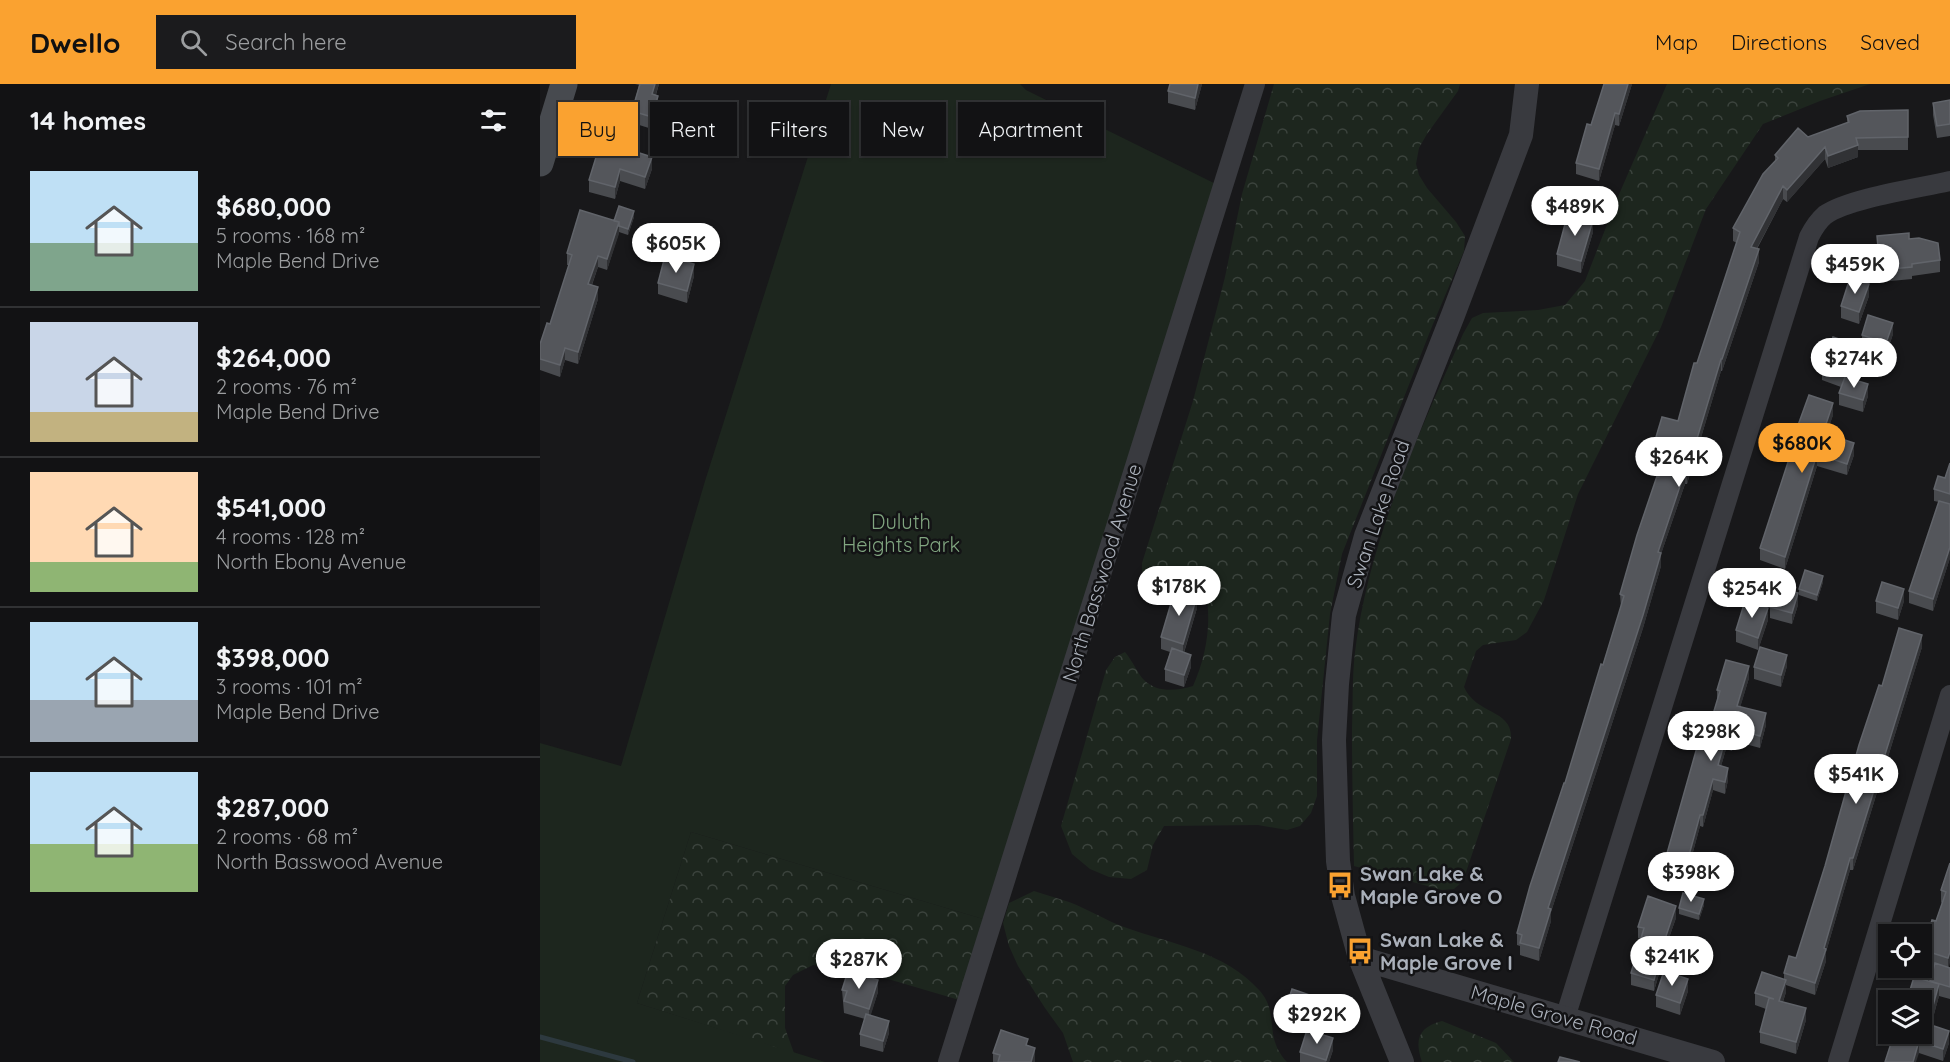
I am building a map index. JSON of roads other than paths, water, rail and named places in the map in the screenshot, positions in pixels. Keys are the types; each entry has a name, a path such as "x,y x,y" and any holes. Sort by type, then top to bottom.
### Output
{"main road":[{"path":"540,163 564,84"}],"street":[{"name":"North Basswood Avenue","path":"948,1062 1255,84"},
{"name":"Swan Lake Road","path":"1402,1062 1360,958 1343,896 1338,861 1334,740 1344,615 1366,536 1521,135 1527,84"},
{"path":"1565,1018 1809,237 1815,225 1825,215 1837,209 1853,203 1950,181"},
{"path":"1838,1062 1950,695"},
{"name":"Maple Grove Road","path":"1360,958 1713,1062"}],"waterway":[{"path":"540,1037 633,1062"}],"place":[{"name":"Swan Lake & Maple Grove O","path":"1340,885"},
{"name":"Swan Lake & Maple Grove I","path":"1360,951"}],"park label":[{"name":"Duluth Heights Park","path":"901,534"}]}
